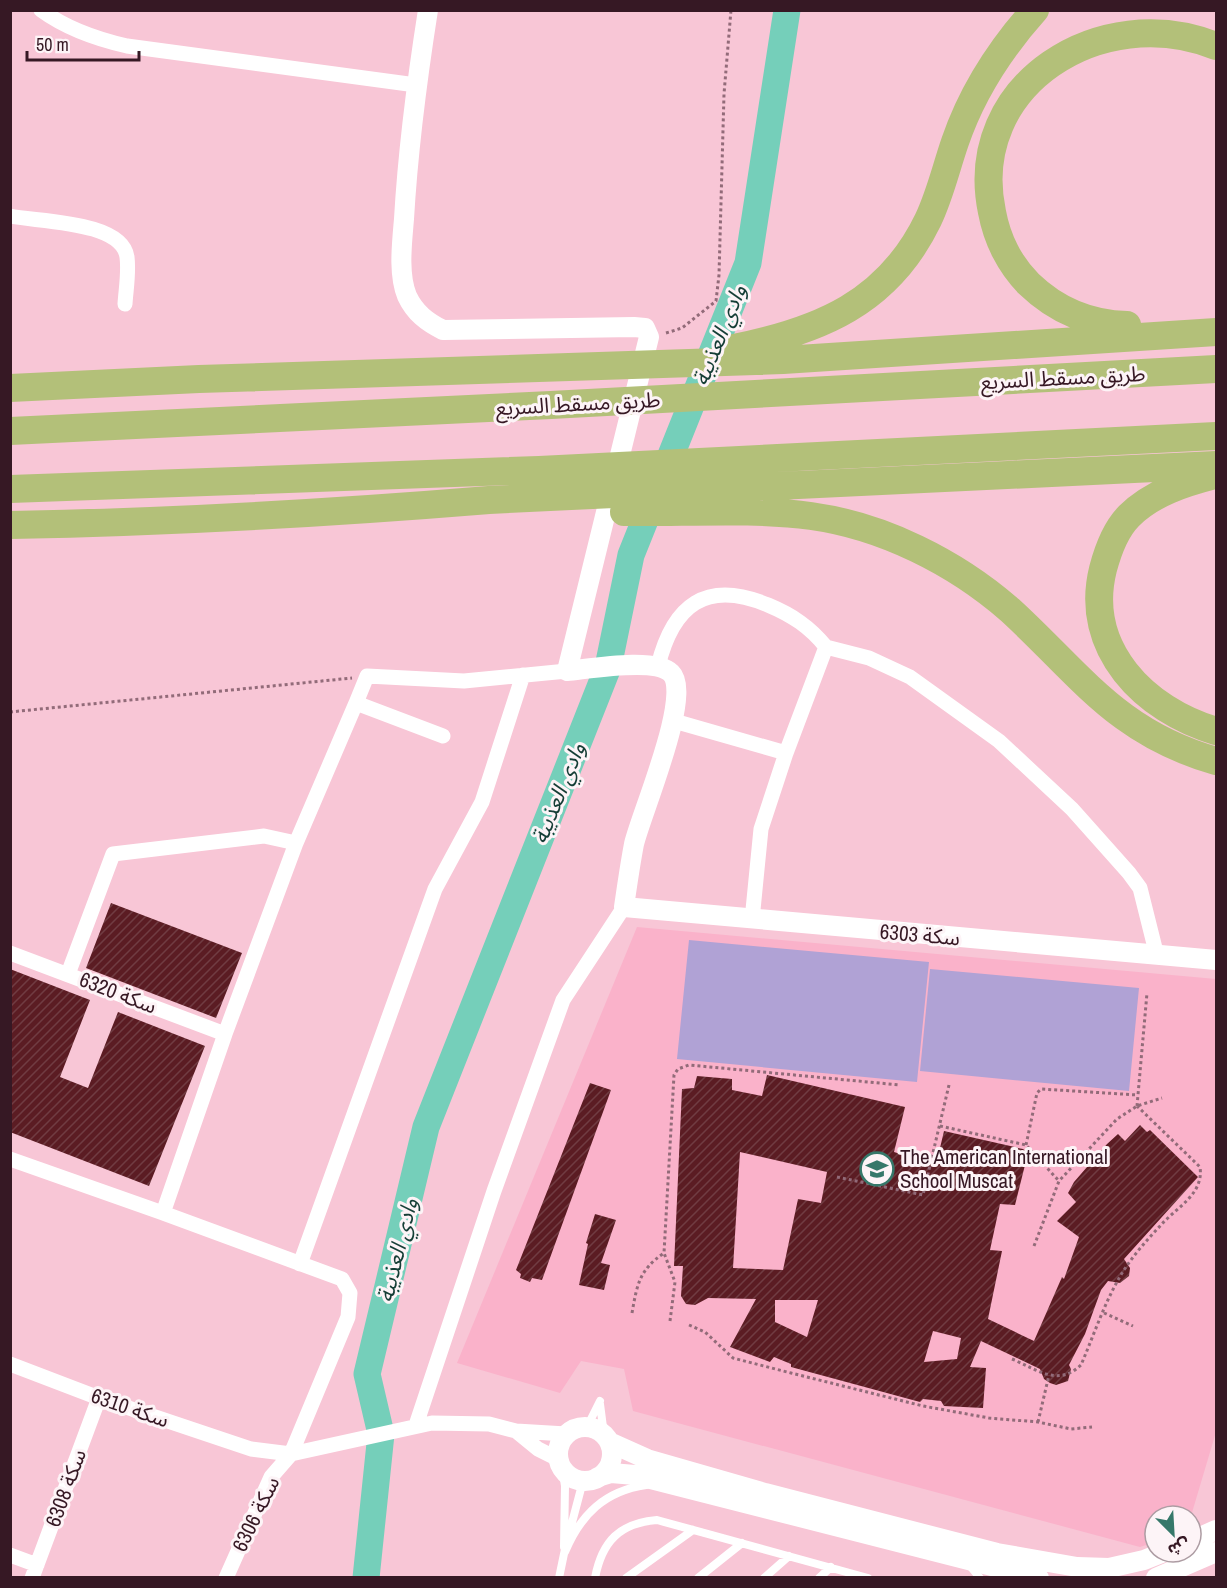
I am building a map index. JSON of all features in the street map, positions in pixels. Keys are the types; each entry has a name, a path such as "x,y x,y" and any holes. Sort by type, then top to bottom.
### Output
{"highway":[{"path":"783,349 848,309 881,284 906,255 927,220 945,176 960,127 988,70 1015,32 1035,10"},
{"path":"1216,46 1182,33 1140,29 1117,32 1070,49 1033,77 1010,106 994,141 988,178 995,226 1009,258 1020,275 1057,307 1075,315 1119,325 1216,327"},
{"path":"10,388 564,366 654,350 783,349 1216,332"},
{"name":"طريق مسقط السريع","path":"10,430 551,405 1216,369"},
{"path":"10,489 539,470 1216,436"},
{"path":"10,525 378,509 533,505 753,488 1216,465"},
{"path":"1216,474 1173,488 1149,500 1128,517 1107,552 1100,591 1101,614 1106,636 1127,676 1155,703 1174,715 1216,731"},
{"path":"533,505 810,516 844,523 893,538 937,559 1009,609 1088,689 1126,720 1161,741 1216,761"}],"street":[{"path":"41,10 54,20 98,39 127,46 416,85"},
{"path":"428,10 407,158 403,236 403,277 406,294 414,309 426,322 443,330 645,328 654,350 567,671"},
{"path":"10,216 99,230 115,237 127,255 125,304"},
{"path":"658,666 664,644 677,620 698,600 720,593 750,597 780,610 811,628 826,647 869,658 910,677 999,741 1072,809 1135,880 1140,888 1157,956"},
{"path":"752,920 761,829 786,753 826,647"},
{"path":"163,1213 225,1034 296,843 367,676 464,681 630,666 658,666 670,672 675,680 674,721 634,843 624,908 563,1000 494,1191 416,1425"},
{"path":"300,1264 435,889 482,802 523,675"},
{"path":"356,703 443,736"},
{"path":"674,721 786,753"},
{"path":"68,974 113,854 264,836 296,843"},
{"name":"سكة 6303","path":"624,908 1216,960"},
{"name":"سكة 6320","path":"10,953 225,1034"},
{"name":"سكة 6306","path":"10,1159 342,1279 350,1293 348,1317 291,1454 271,1477 226,1578"},
{"name":"سكة 6310","path":"10,1364 99,1398 251,1449 291,1454"},
{"name":"سكة 6308","path":"35,1571 99,1398"},
{"path":"291,1454 432,1423 489,1424 516,1431 572,1431 592,1428 607,1439 647,1459 765,1493 997,1553 1077,1567 1109,1568 1143,1560"},
{"path":"516,1431 560,1463 574,1479 591,1479 622,1473 672,1484 1021,1576"},
{"path":"560,1463 561,1442 572,1431"},
{"path":"591,1479 605,1472 611,1458 607,1439"},
{"path":"1156,1578 1216,1552"},
{"path":"10,1555 35,1571"}],"lane":[{"path":"572,1431 590,1421 600,1401 600,1415 607,1439"},
{"path":"560,1463 565,1486 565,1552"},
{"path":"559,1578 565,1552 591,1479"},
{"path":"565,1552 577,1526 598,1502 630,1487 672,1484"},
{"path":"595,1578 598,1561 616,1535 638,1522 657,1520 868,1578"},
{"path":"626,1578 693,1530"},
{"path":"699,1578 742,1544"},
{"path":"764,1578 789,1556"},
{"path":"954,1558 973,1568 980,1578"},
{"path":"819,1578 831,1567"}],"path":[{"path":"654,350 716,302 719,275 724,94 731,10"},
{"path":"10,712 367,676"},
{"path":"1137,1106 1147,993"},
{"path":"670,1321 675,1282 664,1253 674,1075 678,1069 689,1065 900,1085"},
{"path":"837,1177 923,1195 950,1085"},
{"path":"1026,1145 1037,1093 1041,1089 1138,1095"},
{"path":"1034,1246 1059,1181 1117,1119 1137,1106 1162,1098"},
{"path":"1012,1359 1048,1375 1063,1377 1072,1374 1081,1365 1118,1281 1135,1255 1162,1224 1198,1189 1201,1176 1200,1167 1137,1106"},
{"path":"940,1126 1026,1145 1059,1181"},
{"path":"632,1313 639,1278 653,1260 664,1253"},
{"path":"1104,1313 1133,1326"},
{"path":"689,1325 705,1332 733,1358 923,1406 989,1419 1038,1422 1071,1429 1092,1427"},
{"path":"1038,1422 1048,1375"}],"shaded area":[{"name":"The American International School Muscat","path":"637,927 1216,979 1216,1432 1195,1504 1143,1504 1143,1546 633,1411 624,1369 581,1361 560,1393 457,1363"},
{"path":"689,940 929,962 917,1082 677,1059"},
{"path":"930,969 1139,988 1129,1091 920,1071"}],"building":[{"path":"111,903 242,953 216,1018 86,968"},
{"path":"10,969 90,1000 60,1077 88,1088 118,1012 205,1046 149,1186 10,1132"},
{"path":"767,1075 905,1107 894,1152 936,1165 944,1131 1023,1149 1028,1153 1015,1205 1000,1204 990,1250 1002,1251 988,1319 1034,1341 1062,1277 1064,1279 1079,1237 1057,1221 1076,1202 1068,1193 1074,1182 1107,1144 1118,1134 1125,1141 1140,1125 1147,1132 1150,1130 1198,1177 1124,1259 1130,1268 1129,1276 1120,1283 1108,1281 1101,1290 1085,1334 1069,1365 1071,1369 1068,1381 1056,1385 1050,1383 1044,1379 1040,1369 981,1341 970,1367 986,1368 983,1408 944,1406 941,1401 923,1399 920,1402 791,1367 791,1364 774,1357 770,1362 730,1347 756,1299 708,1298 695,1305 686,1304 681,1296 683,1266 674,1266 682,1089 694,1088 697,1076 732,1079 732,1090 762,1096","holes":["740,1152 827,1172 821,1203 798,1199 783,1270 733,1268","775,1300 818,1300 807,1337 775,1322","933,1331 961,1338 957,1359 924,1362"]},
{"path":"590,1083 611,1090 542,1280 532,1278 530,1282 520,1278 521,1274 516,1270"},
{"path":"595,1214 616,1220 601,1263 610,1265 604,1290 579,1285 588,1244 586,1243"}],"waterway":[{"name":"وادي العذيبة","path":"366,1578 381,1434 367,1374 426,1127 608,667 631,555 748,263 787,10"}],"place":[{"name":"The American International School Muscat","path":"877,1169"}]}
